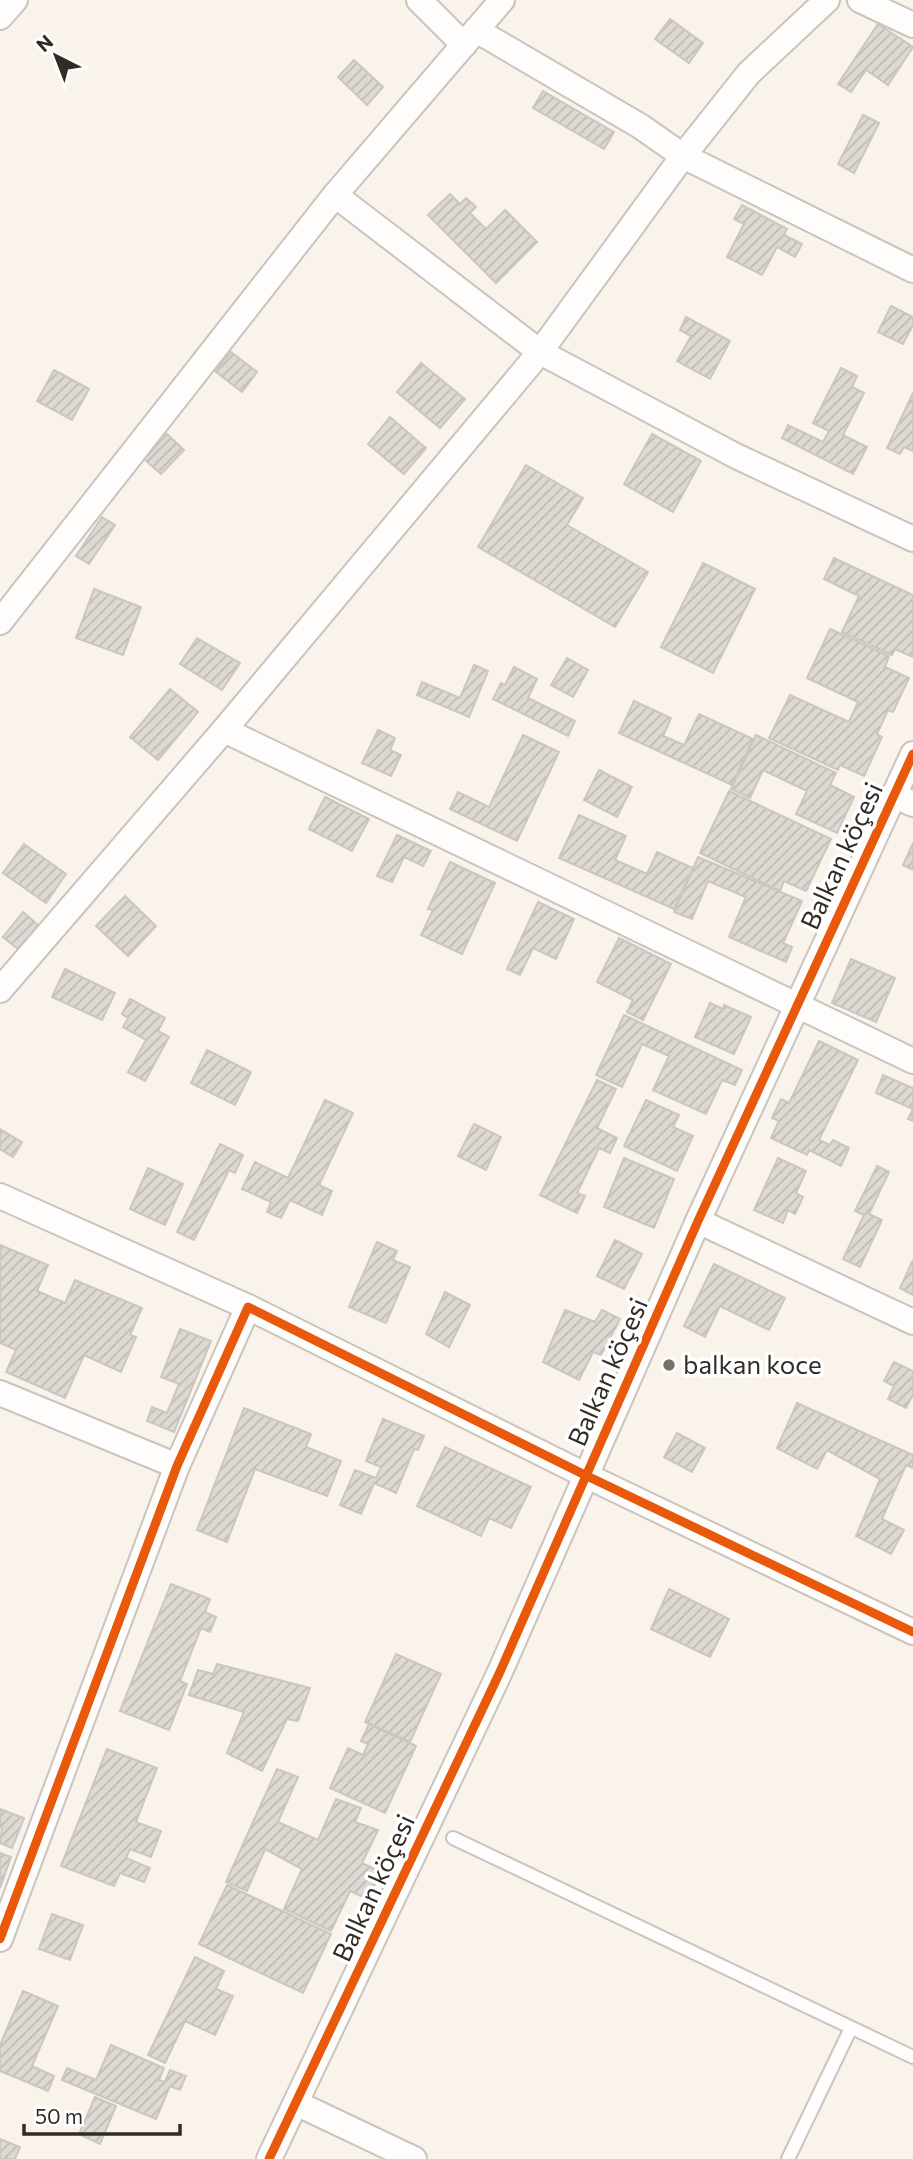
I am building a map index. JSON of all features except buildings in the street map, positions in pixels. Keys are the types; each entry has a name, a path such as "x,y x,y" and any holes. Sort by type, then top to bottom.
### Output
{"street":[{"path":"0,17 15,0"},
{"path":"419,0 470,38 640,126 683,156 913,270"},
{"path":"0,622 335,195 502,0"},
{"path":"0,990 225,730 540,352 683,156 749,73 827,0"},
{"path":"860,0 913,25"},
{"path":"335,195 540,352 736,456 913,539"},
{"path":"225,730 913,1061"},
{"name":"Balkan köçesi","path":"270,2159 499,1674 585,1475 796,1006 903,799 913,754"},
{"path":"0,1196 248,1307 585,1475 913,1632"},
{"path":"698,1221 913,1322"},
{"path":"0,1939 177,1466 248,1307"},
{"path":"0,1392 177,1466"},
{"path":"296,2103 414,2159"}],"lane":[{"path":"453,1838 913,2057"},
{"path":"788,2159 851,2028"}],"cycle path":[{"path":"269,2159 499,1674 698,1221 913,754"},
{"path":"0,1939 177,1466 248,1307 585,1475 913,1632"}],"place":[{"name":"balkan koce","path":"669,1365"}]}
